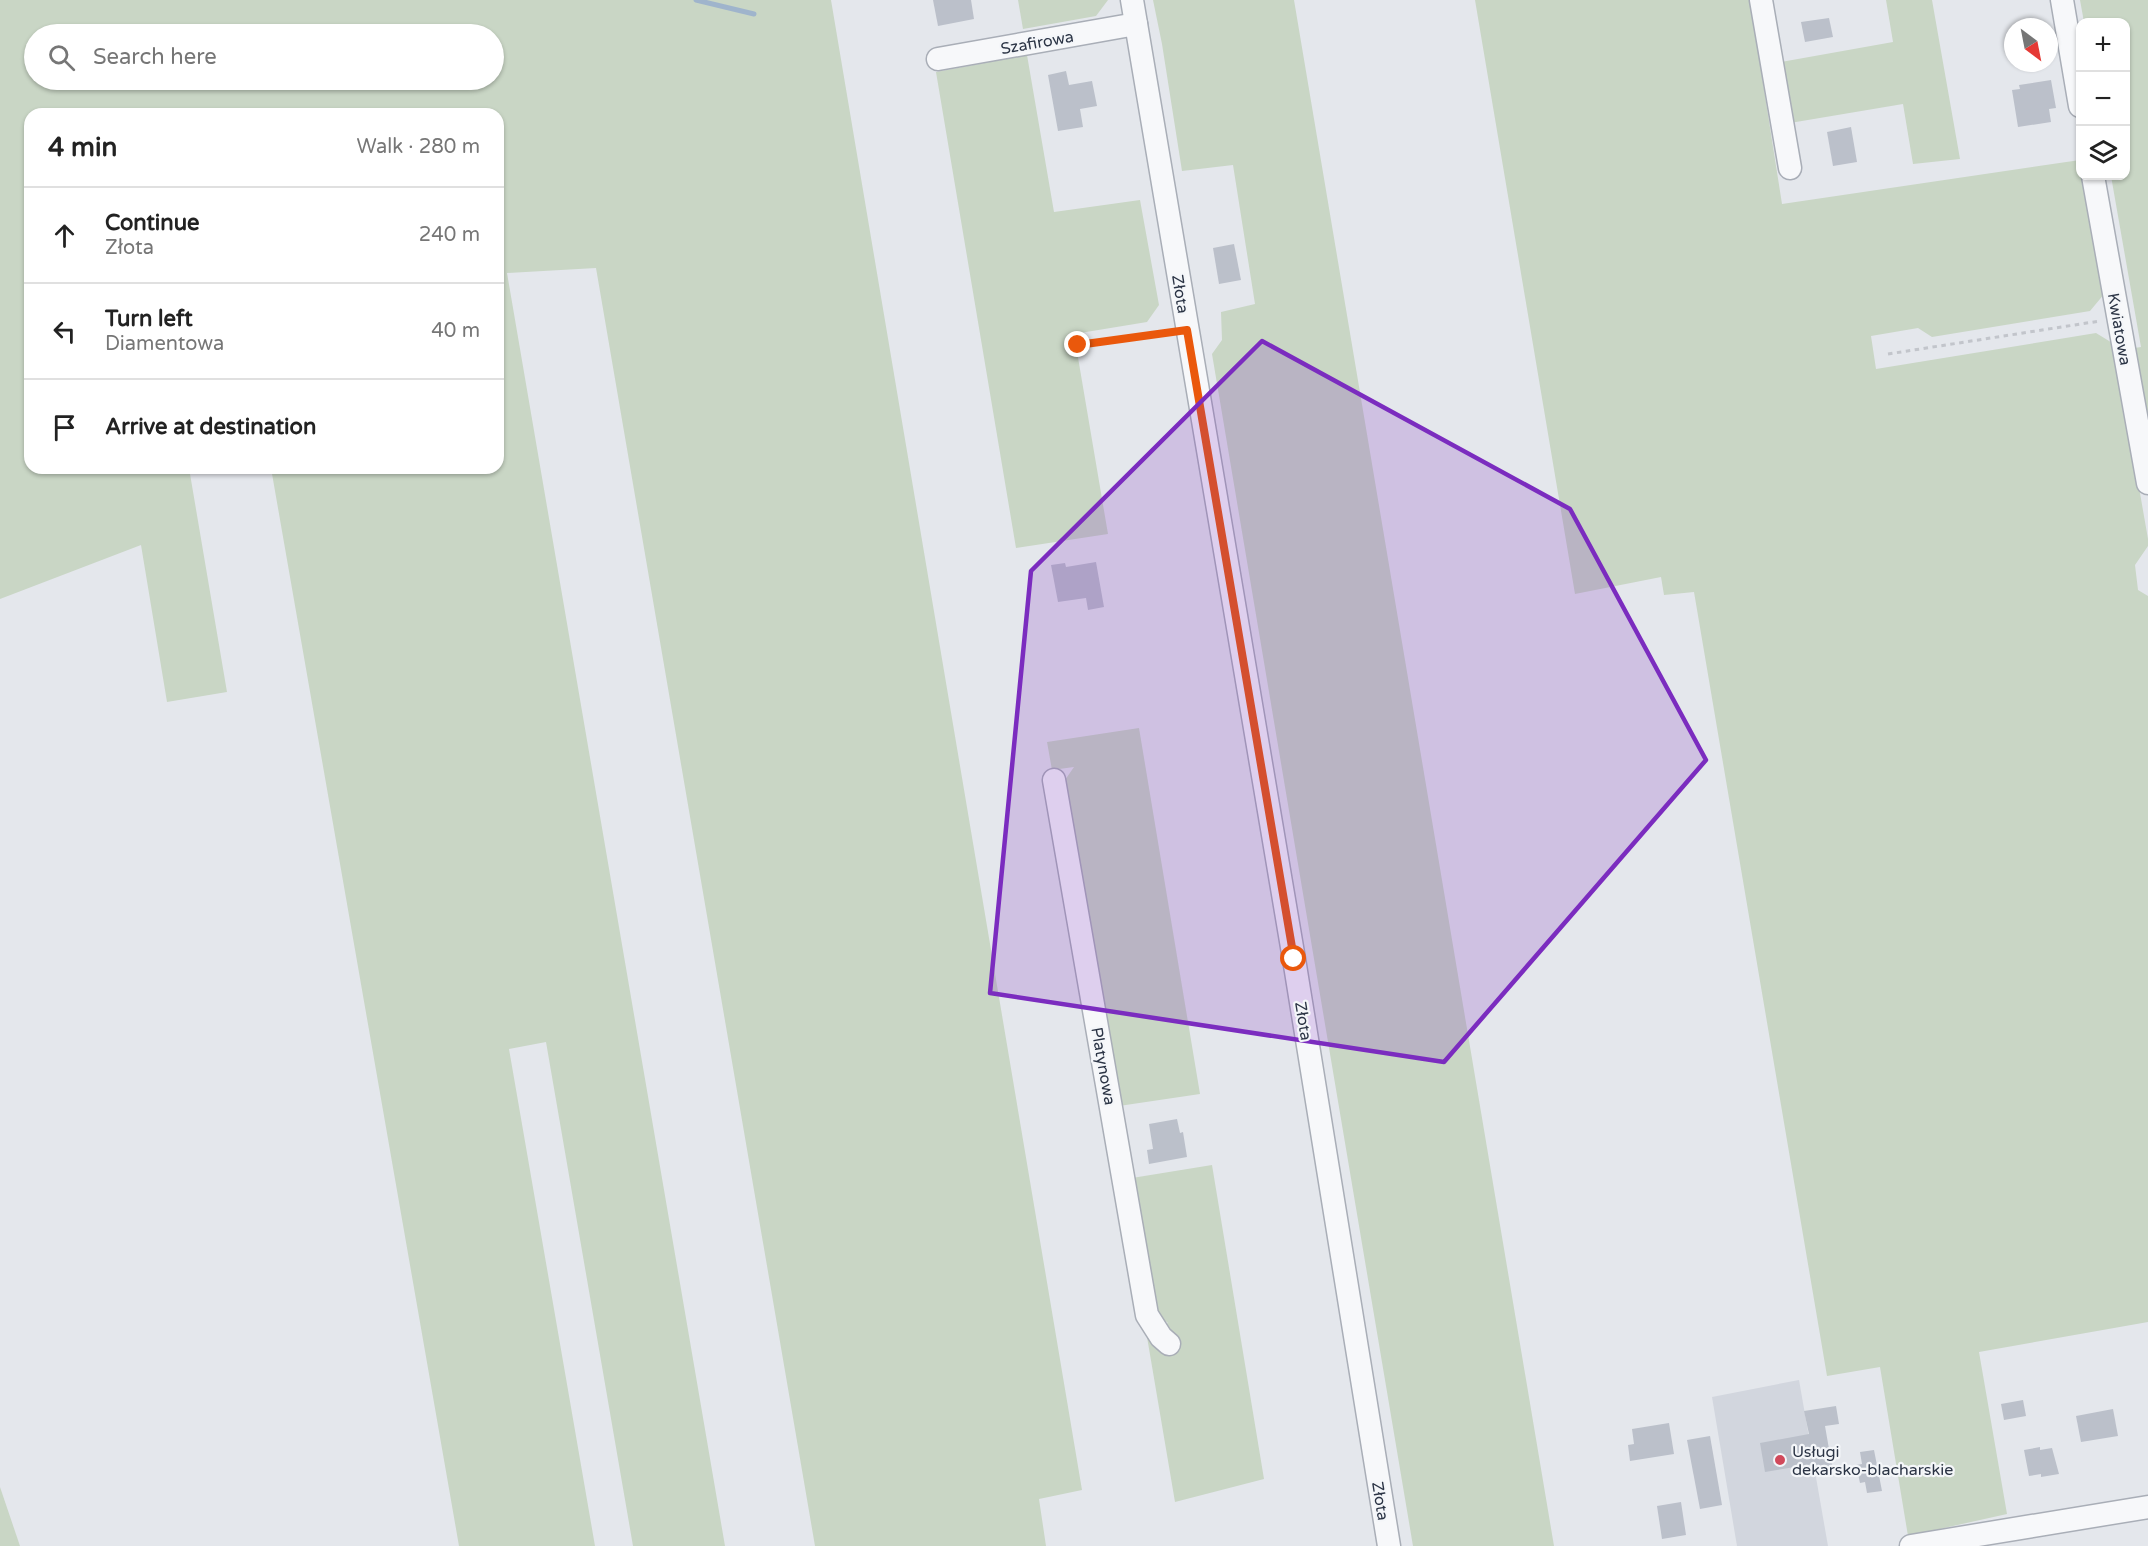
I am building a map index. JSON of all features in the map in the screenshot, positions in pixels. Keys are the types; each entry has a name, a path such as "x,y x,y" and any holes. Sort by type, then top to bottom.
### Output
{"street":[{"name":"Złota","path":"1132,0 1294,959 1389,1546"},
{"path":"1761,0 1790,168"},
{"path":"2062,0 2076,82"},
{"name":"Szafirowa","path":"938,59 1136,24"},
{"name":"Kwiatowa","path":"2094,180 2148,483"},
{"name":"Platynowa","path":"1054,780 1147,1315 1161,1337 1169,1344"},
{"path":"1911,1546 2148,1507"}],"path":[{"path":"1888,354 2118,319"},
{"path":"1078,345 1187,330"}],"highlighted area":[{"path":"1262,341 1570,509 1706,760 1444,1062 990,993 1031,571"}],"shaded area":[{"path":"1799,1380 1828,1546 1737,1546 1712,1397"}],"green space":[{"path":"0,0 831,0 1082,1490 1039,1499 1046,1546 815,1546 596,268 507,273 725,1546 633,1546 546,1042 509,1049 595,1546 459,1546 272,474 504,474 504,108 24,108 24,474 190,474 227,692 167,702 141,545 0,599"},
{"path":"1018,0 1108,0 1096,16 1023,29"},
{"path":"1153,0 1294,0 1554,1546 1413,1546 1212,354 1222,340 1221,312 1255,304 1233,165 1182,171"},
{"path":"1475,0 1750,0 1782,204 2076,161 2076,180 2086,180 2105,293 2090,311 1932,337 1918,328 1871,336 1876,369 2096,333 2114,344 2148,539 2148,546 2135,565 2138,590 2148,596 2148,1322 1979,1352 2007,1514 1908,1536 1880,1367 1827,1376 1694,592 1664,595 1661,577 1575,594"},
{"path":"1886,0 1932,0 1960,159 1913,164 1903,104 1790,123 1781,62 1893,42"},
{"path":"2080,0 2148,0 2148,462 2128,349 2141,347 2112,180 2130,180 2130,18 2083,18"},
{"path":"1027,55 1054,212 1140,200 1159,305 1147,322 1074,334 1108,534 1016,548 936,72"},
{"path":"1139,728 1200,1094 1119,1106 1065,780 1074,767 1052,770 1047,742"},
{"path":"1212,1165 1264,1479 1175,1502 1146,1331 1168,1323 1154,1313 1132,1178"},
{"path":"0,1487 20,1546 0,1546"}],"building":[{"path":"933,0 971,0 974,19 938,26"},
{"path":"1829,18 1833,37 1805,42 1801,22"},
{"path":"1066,71 1069,85 1092,81 1097,106 1080,109 1083,127 1058,131 1048,75"},
{"path":"2051,80 2056,108 2049,109 2051,122 2018,127 2012,90 2020,89 2019,85"},
{"path":"1851,127 1857,162 1833,166 1827,132"},
{"path":"1234,244 1241,280 1219,284 1213,248"},
{"path":"1096,562 1104,607 1088,610 1086,598 1058,602 1051,565 1065,563 1066,567"},
{"path":"1177,1119 1180,1133 1183,1132 1187,1157 1149,1164 1147,1150 1153,1149 1149,1124"},
{"path":"2023,1400 2026,1416 2004,1420 2001,1404"},
{"path":"1836,1406 1839,1424 1825,1426 1833,1472 1815,1475 1813,1464 1765,1472 1760,1443 1809,1434 1804,1411"},
{"path":"2113,1409 2118,1436 2081,1442 2076,1416"},
{"path":"1669,1423 1674,1454 1630,1461 1628,1445 1634,1444 1632,1429"},
{"path":"1710,1436 1722,1505 1700,1509 1687,1440"},
{"path":"2040,1447 2040,1450 2052,1448 2059,1474 2029,1476 2024,1450"},
{"path":"1874,1450 1882,1491 1867,1493 1865,1482 1860,1483 1856,1465 1862,1464 1860,1452"},
{"path":"1681,1502 1686,1535 1662,1539 1657,1506"}],"waterway":[{"path":"696,0 754,14"}],"place":[{"name":"Usługi dekarsko-blacharskie","path":"1780,1460"}],"route":[{"path":"1078,345 1187,330 1294,959"}]}
